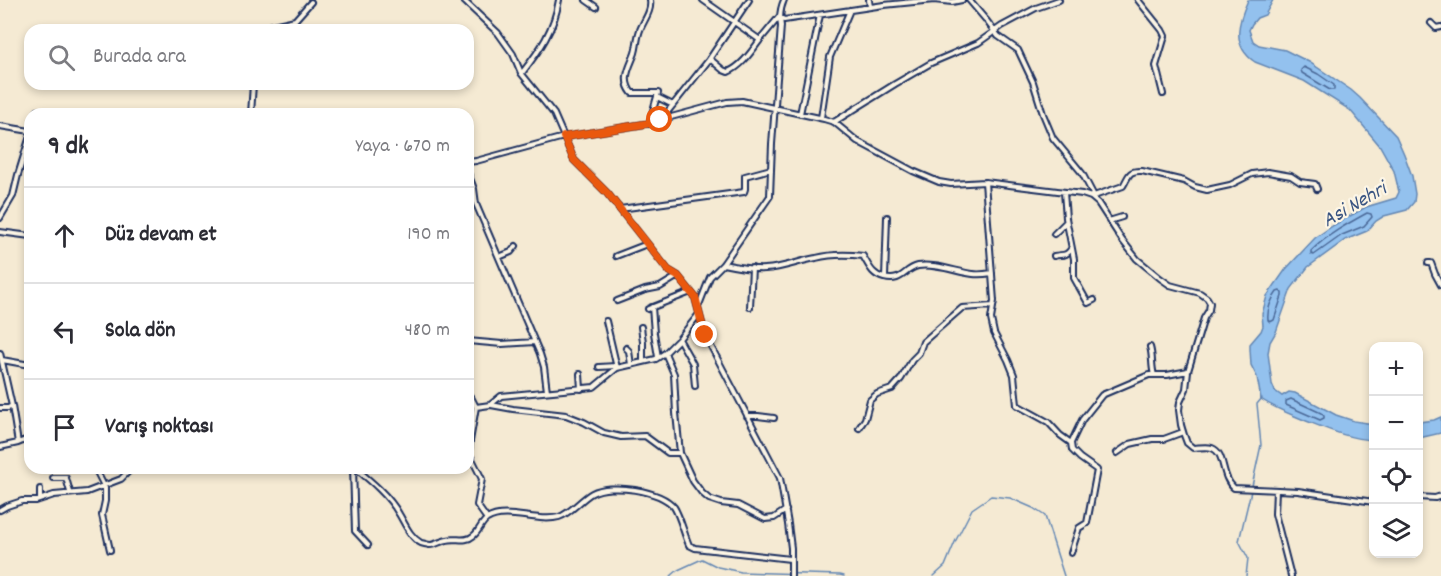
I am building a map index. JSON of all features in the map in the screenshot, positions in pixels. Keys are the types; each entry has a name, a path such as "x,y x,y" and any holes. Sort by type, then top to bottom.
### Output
{"street":[{"path":"463,0 498,33 513,54 521,73 554,114 574,160 607,193 668,270 678,276 695,297 705,335 780,478 791,548 791,576"},
{"path":"521,73 553,26 559,0"},
{"path":"586,0 596,7"},
{"path":"649,124 658,93 632,93 627,82 627,72 635,52 639,32 651,6 650,0"},
{"path":"703,0 760,40"},
{"path":"660,120 710,59 749,0"},
{"path":"698,306 710,277 723,264 770,196 781,26 779,17 784,0"},
{"path":"869,0 870,7"},
{"path":"779,17 784,20 870,7 962,0"},
{"path":"969,0 994,32 1018,50 1033,82 1053,138 1082,173 1092,197 1137,259 1160,279 1170,285 1200,293 1210,303 1188,371 1186,389 1180,402 1179,410 1187,443 1193,448 1214,448 1219,453 1228,483 1234,488 1298,491 1369,501"},
{"path":"834,122 931,63 978,43 1002,26 1036,8 1059,0"},
{"path":"1138,0 1165,36 1156,66 1163,94"},
{"path":"277,24 295,20 311,2"},
{"path":"821,118 830,57 850,10"},
{"path":"800,114 820,15"},
{"path":"710,59 728,72 742,62 779,17"},
{"path":"1431,22 1436,28 1441,27"},
{"path":"251,108 253,90"},
{"path":"657,97 673,105"},
{"path":"474,161 564,137 649,124 727,102 742,101 834,122 857,141 913,171 939,182 951,184 985,182 1092,197 1123,186 1130,173 1135,171 1184,181 1208,190 1230,185 1252,174 1268,172 1291,176 1300,182 1316,184 1317,189"},
{"path":"0,126 24,129"},
{"path":"0,218 13,196 24,156"},
{"path":"620,210 744,192 745,176 771,169"},
{"path":"985,182 994,301 991,319 994,333 1014,375 1017,405 1048,422 1071,443"},
{"path":"474,189 476,204 536,342 544,367 547,391"},
{"path":"1064,192 1074,259 1074,279 1088,303 1094,300"},
{"path":"885,278 887,217"},
{"path":"1109,221 1122,218"},
{"path":"1054,234 1067,221"},
{"path":"0,232 24,235"},
{"path":"616,256 647,244"},
{"path":"499,257 511,252 516,246"},
{"path":"1054,256 1065,256 1071,249"},
{"path":"723,264 766,269 817,257 853,254 863,255 870,270 881,277 892,280 916,266 976,274 992,273"},
{"path":"1428,263 1431,263 1441,285"},
{"path":"750,306 752,268"},
{"path":"617,301 660,287 678,276"},
{"path":"658,358 650,308 692,292"},
{"path":"859,428 865,419 870,400 877,394 892,389 919,353 923,342 962,308 993,306"},
{"path":"599,367 631,365 658,358 679,339 699,314"},
{"path":"606,321 617,367"},
{"path":"640,327 643,362"},
{"path":"679,339 693,364 695,386"},
{"path":"474,342 502,344 536,342"},
{"path":"1150,347 1154,375"},
{"path":"626,348 629,351 631,365"},
{"path":"0,353 18,442"},
{"path":"665,353 674,374 681,453 693,481 702,493 709,499 738,505 765,519 774,518 786,509"},
{"path":"2,360 24,364"},
{"path":"490,405 501,396 594,387 617,367"},
{"path":"1071,553 1080,528 1087,523 1097,470 1072,450 1071,443 1082,420 1102,395 1149,375 1167,375 1188,371"},
{"path":"580,374 581,389"},
{"path":"474,404 476,407 474,418"},
{"path":"476,407 490,405 566,415 604,433 621,437 645,436 668,453 681,453"},
{"path":"0,408 12,406"},
{"path":"747,416 774,418"},
{"path":"1118,453 1130,444 1164,439 1183,432"},
{"path":"0,447 24,440"},
{"path":"474,462 482,479 477,505 487,519"},
{"path":"97,474 105,488 102,515 110,550"},
{"path":"0,510 22,501 70,492 87,492 121,479 126,474"},
{"path":"354,474 355,531 368,545"},
{"path":"362,474 374,483 399,513 408,530 421,543 429,545 450,539 462,541 472,537 487,519 505,514 535,518 560,517 594,492 609,489 637,489 672,505 678,514 682,531 689,545 696,548 790,559"},
{"path":"53,478 66,478 70,492"},
{"path":"40,489 40,499"},
{"path":"1275,490 1275,514 1291,576"},
{"path":"1423,497 1441,496"}],"water":[{"path":"1248,0 1273,0 1265,15 1257,18 1249,30 1253,41 1259,45 1285,50 1309,62 1351,90 1396,136 1412,176 1414,202 1407,210 1384,216 1367,231 1345,240 1308,267 1291,289 1276,332 1270,342 1268,353 1275,391 1282,396 1289,392 1295,393 1336,415 1369,423 1369,440 1355,438 1330,430 1261,399 1257,377 1251,365 1250,344 1263,326 1262,314 1267,296 1286,269 1315,238 1334,225 1366,207 1396,198 1399,192 1394,171 1380,146 1350,110 1304,81 1255,62 1247,56 1240,41 1239,25"},
{"path":"1441,417 1441,433 1423,437 1423,421"}],"waterway":[{"path":"1252,486 1261,445 1257,404 1262,398"},
{"path":"1246,576 1248,558 1239,541 1251,491"},
{"path":"934,576 945,566 972,509 991,496 1010,498 1045,516 1064,576"},
{"path":"671,576 678,570 702,559 718,567 741,572 844,576"}],"route":[{"path":"660,120 564,137 574,160 607,193 668,270 678,276 688,287 698,305 705,335"}],"water label":[{"name":"Asi Nehri","path":"1355,206"}]}
